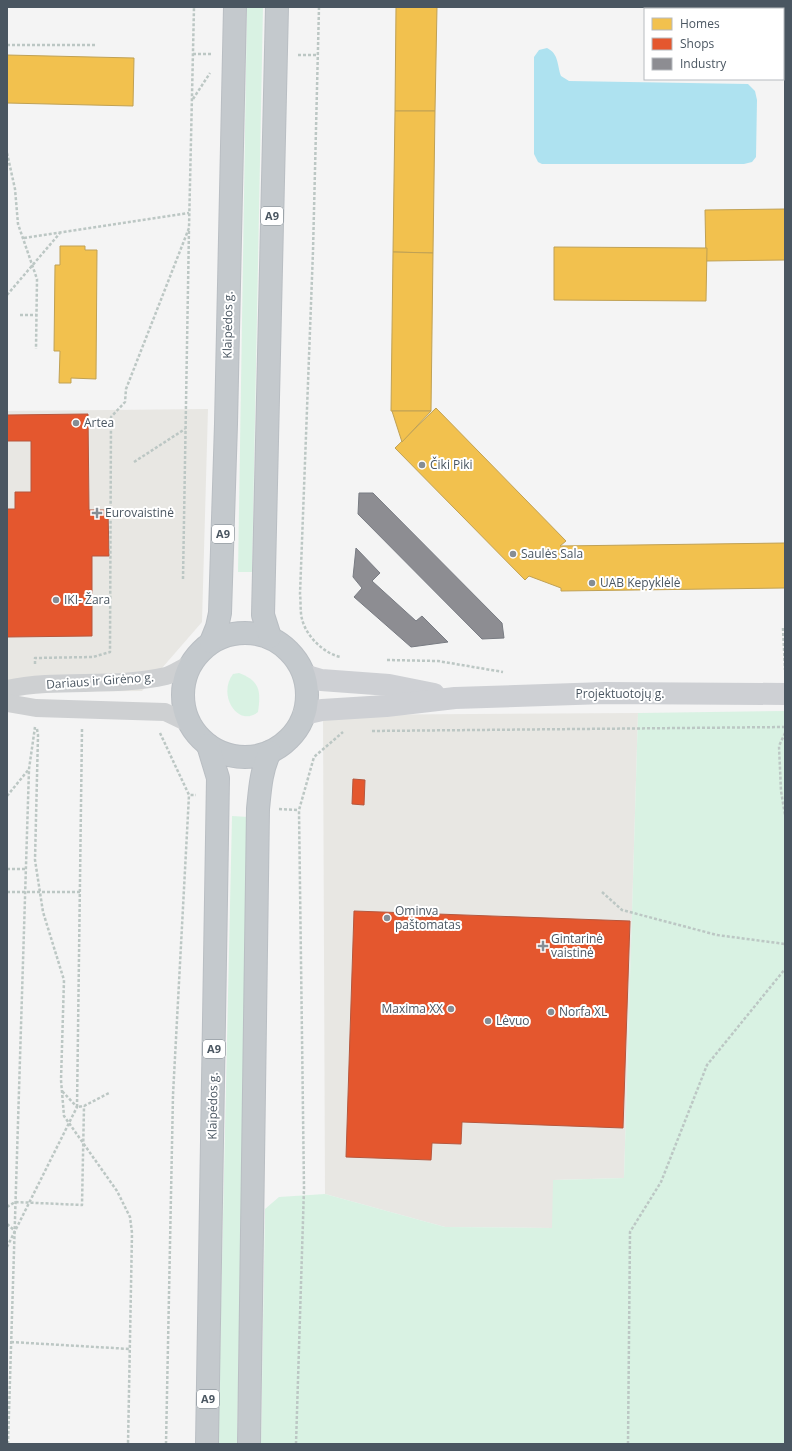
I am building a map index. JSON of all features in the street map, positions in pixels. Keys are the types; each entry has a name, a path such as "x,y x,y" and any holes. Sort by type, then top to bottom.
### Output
{"highway":[{"name":"Klaipėdos g.","path":"211,642 217,627 220,613 226,424 235,7"},
{"name":"A9","path":"270,637 263,615 277,7"},
{"name":"Klaipėdos g.","path":"240,632 258,633 270,637 291,652 299,663 304,675 307,701 299,726 291,736 270,752 245,757 220,752 208,745 198,736 185,713 183,694 185,675 199,652 211,642 222,636 240,632"},
{"name":"Klaipėdos g.","path":"207,1444 218,796 218,778 208,745"},
{"path":"249,1444 258,809 260,781 264,764 270,752"}],"main road":[{"name":"Projektuotojų g.","path":"304,675 321,680 389,685 455,698"},
{"name":"Projektuotojų g.","path":"304,714 322,710 386,706 455,698 606,693 785,694"}],"street":[{"name":"Dariaus ir Girėno g.","path":"7,689 35,685 144,679 167,676 191,664"},
{"name":"Dariaus ir Girėno g.","path":"7,703 36,708 165,712 190,724"}],"path":[{"path":"183,579 194,7"},
{"path":"319,7 313,251 300,594 302,620 313,640 332,655 344,658"},
{"path":"7,45 96,45"},
{"path":"192,100 214,67"},
{"path":"7,154 15,189 18,224 37,279 36,349"},
{"path":"24,238 189,213"},
{"path":"35,685 35,658 93,657 110,652 111,417 125,402 126,388 189,228"},
{"path":"7,295 61,232"},
{"path":"20,315 36,315"},
{"path":"134,462 186,429"},
{"path":"783,628 785,670"},
{"path":"386,660 438,661 508,673"},
{"path":"8,1444 29,769 36,724"},
{"path":"7,1247 14,1230 30,1202 77,1107 82,725"},
{"path":"368,731 785,727"},
{"path":"158,728 189,795 173,1095 166,1444"},
{"path":"296,1444 304,1188 299,810 314,757 344,731 348,731"},
{"path":"785,733 779,746 781,791 785,816"},
{"path":"38,735 35,860 43,912 64,980 61,1091 64,1116 116,1191 130,1217 132,1233 128,1444"},
{"path":"7,796 29,769"},
{"path":"189,795 218,796"},
{"path":"258,809 299,810"},
{"path":"7,870 26,870"},
{"path":"7,892 80,892"},
{"path":"602,892 622,910 717,935 785,944"},
{"path":"628,1444 630,1232 661,1182 707,1065 785,969"},
{"path":"61,1091 77,1107"},
{"path":"77,1107 84,1106 109,1093"},
{"path":"7,1207 15,1202 82,1205 84,1106"},
{"path":"7,1224 14,1230"},
{"path":"7,1326 12,1323"},
{"path":"11,1342 130,1350"}],"shaded area":[{"path":"208,409 202,622 142,691 7,692 7,411"},
{"path":"638,713 624,1178 553,1180 553,1228 445,1227 325,1194 323,715"}],"green space":[{"path":"247,7 263,7 252,572 238,572"},
{"path":"239,673 255,683 258,688 258,712 251,716 243,716 237,713 232,707 229,699 227,691 229,682 233,674"},
{"path":"785,711 785,1444 261,1444 265,1209 279,1197 325,1194 445,1227 552,1228 553,1180 624,1178 638,713"},
{"path":"232,816 249,817 237,1444 218,1444"}],"water":[{"path":"547,48 554,53 556,57 561,76 569,81 748,84 755,91 757,100 756,157 752,162 744,164 542,164 538,162 534,154 534,57 539,50"}],"building: Homes":[{"path":"396,7 437,7 435,111 395,111"},
{"path":"7,55 134,58 133,106 7,103"},
{"path":"395,111 435,111 433,253 393,252"},
{"path":"785,209 785,260 706,261 705,210"},
{"path":"60,246 85,246 85,250 97,250 96,379 71,378 71,383 59,383 60,351 54,351 55,265 60,265"},
{"path":"554,247 707,248 706,301 554,300"},
{"path":"393,252 433,253 431,411 391,411"},
{"path":"436,408 566,541 560,546 785,543 785,588 561,591 561,588 529,576 525,580 395,448"},
{"path":"392,411 431,411 402,442"}],"building: Shops":[{"path":"88,414 89,510 108,510 109,556 92,556 92,636 7,637 7,509 15,509 15,492 31,492 31,441 7,441 7,415"},
{"path":"353,779 365,780 364,805 352,804"},
{"name":"Lėvuo","path":"354,911 630,921 623,1128 462,1122 461,1144 432,1143 431,1160 346,1157"}],"building: Industry":[{"path":"359,493 373,493 502,623 504,638 482,639 358,514"},
{"path":"356,548 380,573 372,581 416,621 422,616 448,642 411,647 354,597 362,588 353,577"}],"place":[{"name":"Artea","path":"76,423"},
{"name":"Čiki Piki","path":"422,465"},
{"name":"Eurovaistinė","path":"97,513"},
{"name":"Saulės Sala","path":"513,554"},
{"name":"UAB Kepyklėlė","path":"592,583"},
{"name":"IKI- Žara","path":"56,600"},
{"name":"Ominva paštomatas","path":"387,918"},
{"name":"Gintarinė vaistinė","path":"543,946"},
{"name":"Maxima XX","path":"451,1009"},
{"name":"Norfa XL","path":"551,1012"},
{"name":"Lėvuo","path":"488,1021"}]}
